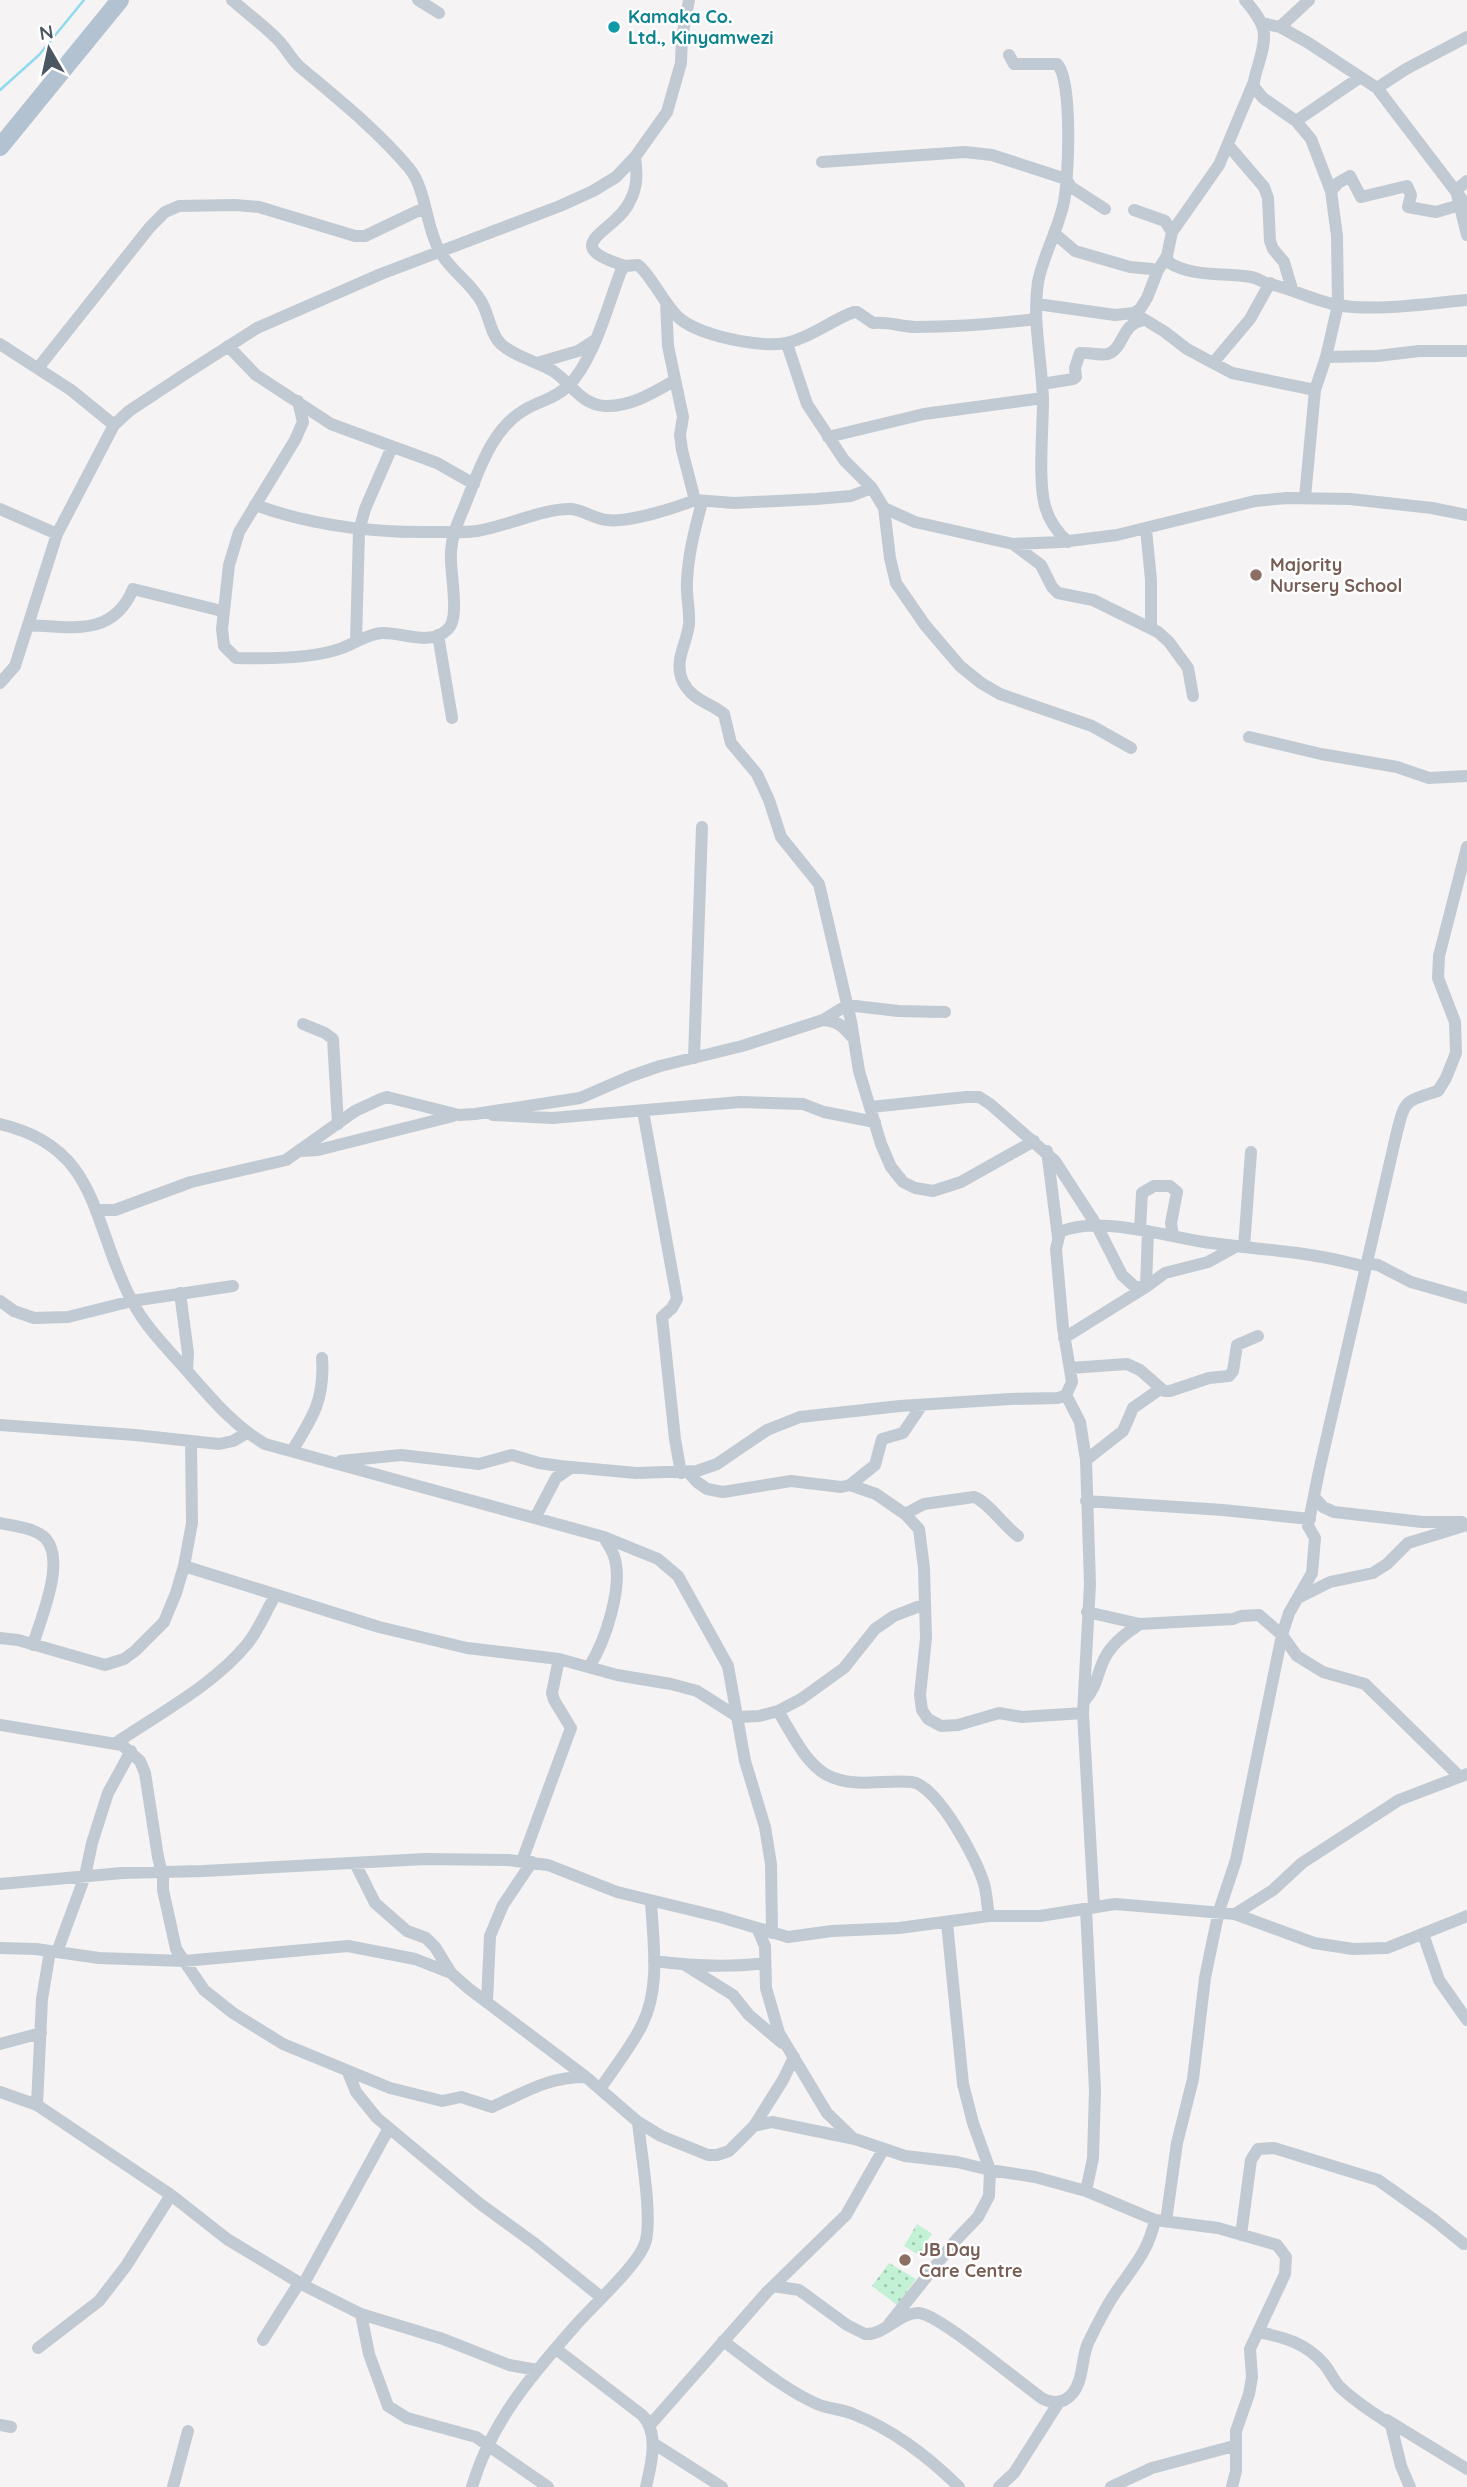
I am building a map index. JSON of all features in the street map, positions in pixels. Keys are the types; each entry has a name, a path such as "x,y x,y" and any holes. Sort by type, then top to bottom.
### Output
{"main road":[{"path":"0,147 120,0"}],"street":[{"path":"232,0 281,42 298,65 354,113 409,168 423,195 424,208 440,251 483,304 498,342 562,378 568,386 592,403 604,406 649,396 674,381"},
{"path":"418,0 439,13"},
{"path":"0,683 15,666 57,534 114,425 130,411 257,328 440,251 593,191 616,177 635,157 667,112 681,63 689,0"},
{"path":"1042,384 1076,377 1075,368 1080,353 1107,355 1115,349 1139,317 1157,272 1167,256 1172,232 1219,165 1253,84 1265,37 1262,23 1245,0"},
{"path":"1280,27 1309,0"},
{"path":"1262,23 1280,27 1307,42 1377,88 1455,190 1464,206 1467,236"},
{"path":"1377,88 1406,69 1467,37"},
{"path":"1009,55 1014,64 1052,63 1061,67 1066,87 1064,203 1038,282 1036,319 1043,398 1044,503 1056,530 1068,542"},
{"path":"1296,121 1359,78"},
{"path":"1253,84 1255,91 1296,121 1311,139 1331,191 1337,236 1338,305 1315,390 1305,497"},
{"path":"1228,145 1264,187 1268,198 1270,241 1284,262 1292,289"},
{"path":"822,162 964,152 992,155 1066,179 1071,187 1105,209"},
{"path":"635,157 638,180 630,202 623,213 594,240 594,253 625,266 638,265 645,270 655,289 678,318 716,336 787,344 854,312 873,323 884,322 910,327 968,327 1036,319"},
{"path":"1331,191 1350,176 1361,197 1407,186 1411,195 1408,207 1414,210 1436,212 1464,206"},
{"path":"1455,190 1467,181"},
{"path":"38,368 150,227 165,212 180,206 260,207 355,236 365,236 424,208"},
{"path":"1134,210 1165,221 1172,232"},
{"path":"1054,233 1075,251 1157,272"},
{"path":"1167,256 1168,262 1190,271 1249,276 1338,305 1388,307 1467,300"},
{"path":"298,401 303,422 239,533 229,565 222,611 224,646 236,658 257,658 341,649 378,634 426,638 438,635 450,627 455,616 451,554 453,532 490,447 508,422 527,408 553,397 568,386 581,369 625,266"},
{"path":"1213,363 1250,319 1270,283"},
{"path":"666,302 668,346 682,408 680,435 685,469 698,501 689,553 689,626 681,650 679,668 682,680 700,702 724,714 731,743 757,774 769,800 780,836 819,884 859,1071 881,1144 891,1167 903,1182 915,1188 933,1191 961,1182 1034,1141"},
{"path":"1037,304 1139,317 1166,332 1187,349 1232,373 1315,390"},
{"path":"537,363 578,351 595,340"},
{"path":"0,344 38,368 114,425"},
{"path":"787,344 807,404 844,460 872,488 884,508 896,583 925,625 960,666 981,683 1000,694 1092,726 1131,748"},
{"path":"228,346 256,375 331,424 437,463 474,484"},
{"path":"1326,357 1467,351"},
{"path":"828,437 924,414 1043,398"},
{"path":"356,642 359,531 365,509 392,447"},
{"path":"255,505 290,517 359,531 453,532 475,531 571,509 596,518 618,520 698,501 734,503 816,499 851,496 872,488"},
{"path":"884,508 915,522 1013,544 1068,542 1146,529 1255,501 1305,497 1432,508 1467,515"},
{"path":"0,509 57,534"},
{"path":"1146,529 1151,580 1151,627"},
{"path":"1013,544 1041,565 1058,593 1093,600 1151,627 1169,642 1188,668 1193,696"},
{"path":"29,625 79,628 93,626 121,612 133,589 222,611"},
{"path":"438,635 452,718"},
{"path":"1249,737 1321,754 1397,767 1429,778 1467,776"},
{"path":"694,1058 702,827"},
{"path":"774,2286 799,2290 847,2325 865,2334 884,2331 913,2314 927,2315 1051,2403 1071,2395 1076,2388 1086,2348 1115,2294 1143,2256 1160,2220 1193,2079 1205,1978 1219,1911 1236,1860 1282,1635 1289,1613 1312,1573 1315,1535 1308,1528 1335,1397 1402,1113 1414,1097 1438,1091 1455,1053 1455,1022 1438,978 1439,956 1467,847"},
{"path":"300,1151 318,1150 459,1115 580,1098 631,1076 755,1043 823,1020 847,1005 898,1011 945,1012"},
{"path":"823,1020 842,1024 852,1037"},
{"path":"303,1024 333,1039 338,1124"},
{"path":"99,1216 191,1182 229,1172 276,1165 369,1102 387,1097 459,1115"},
{"path":"871,1107 979,1097 1047,1151 1097,1226 1126,1281 1135,1287 1146,1287"},
{"path":"475,1114 552,1118 740,1102 803,1104 824,1112 876,1122"},
{"path":"643,1111 677,1299 662,1317 675,1439 685,1472 707,1489 723,1492 784,1481 841,1487 850,1485 875,1465 882,1439 903,1433 922,1405"},
{"path":"0,1124 43,1138 72,1164 99,1216 112,1259 147,1326 223,1411 247,1433 265,1444 604,1537 658,1559 678,1576 729,1666 745,1760 765,1827 771,1864 772,1933"},
{"path":"1047,1151 1058,1237"},
{"path":"1240,1247 1251,1152"},
{"path":"1146,1287 1144,1231 1139,1206 1142,1193 1154,1186 1170,1185 1177,1192 1171,1223 1173,1236"},
{"path":"1054,1209 1061,1220 1077,1228"},
{"path":"334,1462 401,1455 479,1464 512,1455 539,1463 572,1467 636,1473 685,1472 717,1464 767,1430 800,1417 922,1405 1058,1398 1066,1395 1072,1382 1064,1338 1056,1249 1060,1232 1077,1228 1097,1226 1144,1231 1378,1265 1411,1282 1467,1298"},
{"path":"1064,1338 1166,1273 1208,1262 1240,1247"},
{"path":"0,1301 13,1311 34,1318 68,1317 132,1301 233,1286"},
{"path":"180,1293 188,1353 187,1371"},
{"path":"1070,1368 1126,1364 1140,1370 1160,1389 1170,1391 1209,1378 1229,1376 1233,1371 1237,1345 1258,1336"},
{"path":"292,1451 317,1409 322,1394 322,1358"},
{"path":"1086,1460 1123,1431 1133,1408 1160,1389"},
{"path":"1066,1395 1080,1422 1086,1460 1090,1584 1084,1707 1096,2090 1093,2158 1086,2191"},
{"path":"0,1425 219,1444 233,1441 247,1433"},
{"path":"0,1638 106,1665 124,1659 135,1651 164,1622 184,1566 192,1523 191,1441"},
{"path":"535,1518 556,1478 572,1467"},
{"path":"850,1485 876,1494 917,1524 920,1534 926,1638 920,1695 922,1710 935,1724 958,1725 999,1713 1022,1717 1084,1707"},
{"path":"905,1514 924,1504 974,1497 981,1499 999,1520 1018,1536"},
{"path":"1315,1498 1323,1507 1334,1512 1467,1524"},
{"path":"1086,1501 1310,1519"},
{"path":"0,1523 33,1531 46,1539 54,1555 53,1578 33,1645"},
{"path":"1300,1597 1330,1582 1373,1573 1387,1564 1408,1543 1467,1524"},
{"path":"589,1667 599,1650 617,1583 614,1556 604,1537"},
{"path":"184,1566 370,1625 467,1648 559,1658 641,1680 697,1691 738,1717 759,1716 778,1711 822,1686 844,1668 875,1629 894,1616 925,1604"},
{"path":"116,1744 209,1680 231,1661 250,1641 275,1596"},
{"path":"1087,1612 1140,1624 1259,1615 1282,1635 1297,1656 1323,1672 1365,1684 1463,1775 1399,1800 1302,1863 1273,1890 1235,1914"},
{"path":"1084,1707 1096,1685 1107,1654 1125,1634 1140,1624"},
{"path":"487,2002 490,1936 527,1861 571,1728 552,1693 559,1658"},
{"path":"778,1711 813,1763 826,1774 865,1784 914,1782 922,1785 934,1796 969,1846 984,1884 989,1916"},
{"path":"0,1725 116,1744 131,1751 140,1760 145,1773 158,1857 163,1872 163,1890 176,1949 204,1990 233,2013 283,2044 390,2088 442,2101 461,2098 492,2107 530,2087 566,2077 586,2077"},
{"path":"37,2105 42,1999 54,1952 85,1876 108,1793 131,1751"},
{"path":"0,1884 85,1876 425,1859 527,1861 548,1865 617,1892 788,1937 832,1931 947,1923 989,1916 1040,1916 1115,1904 1219,1911 1235,1914 1314,1943 1353,1949 1387,1948 1467,1916"},
{"path":"355,1863 375,1903 407,1931 426,1938 451,1973"},
{"path":"600,2089 642,2026 651,2002 654,1961 651,1901"},
{"path":"884,2331 956,2240 978,2217 989,2196 990,2170 973,2123 963,2084 947,1923"},
{"path":"757,1927 765,1946 765,1988 779,2033 827,2113 855,2139"},
{"path":"1423,1934 1439,1980 1467,2020"},
{"path":"0,1948 16,1947 99,1958 184,1961 348,1946 415,1959 451,1973 586,2077 638,2122 661,2136 708,2155 729,2151 754,2126 783,2080 791,2053"},
{"path":"654,1961 735,1967 765,1963"},
{"path":"685,1965 733,1995 749,2015 791,2053"},
{"path":"0,2044 41,2033"},
{"path":"348,2072 356,2092 377,2118 479,2203 534,2242 601,2297"},
{"path":"0,2092 37,2105 171,2195 227,2239 301,2284 361,2314 443,2339 509,2365 537,2370"},
{"path":"472,2487 488,2443 507,2409 537,2370 637,2258 646,2242 648,2225 638,2122"},
{"path":"754,2126 772,2122 855,2139 905,2156 957,2162 1035,2177 1086,2191 1160,2220 1218,2228 1277,2245 1286,2257 1285,2274 1249,2358 1252,2368 1249,2394 1236,2431 1236,2471 1232,2487"},
{"path":"262,2340 301,2284 389,2128"},
{"path":"1241,2235 1251,2160 1258,2149 1275,2148 1378,2180 1463,2244"},
{"path":"650,2425 774,2286 846,2215 883,2150"},
{"path":"38,2347 99,2301 126,2266 171,2195"},
{"path":"795,2264 799,2290"},
{"path":"361,2314 369,2354 388,2406 407,2418 458,2431 488,2443 521,2470 548,2487"},
{"path":"1258,2332 1299,2343 1319,2358 1338,2385 1393,2429 1401,2466 1410,2487"},
{"path":"723,2341 774,2378 817,2404 852,2413 888,2432 928,2459 959,2487"},
{"path":"556,2349 642,2415 650,2425 653,2443 646,2487"},
{"path":"999,2487 1020,2465 1059,2402"},
{"path":"1377,2416 1396,2424 1467,2469"},
{"path":"173,2487 188,2431"},
{"path":"653,2443 722,2487"},
{"path":"1111,2487 1152,2468 1234,2446"}],"green space":[{"path":"917,2224 932,2234 927,2241 931,2244 922,2257 904,2246"},
{"path":"889,2263 916,2279 897,2305 872,2286"}],"waterway":[{"path":"0,90 39,55 84,0"}],"place":[{"name":"Kamaka Co. Ltd., Kinyamwezi","path":"614,27"},
{"name":"Majority Nursery School","path":"1256,575"},
{"name":"JB Day Care Centre","path":"905,2260"}]}
